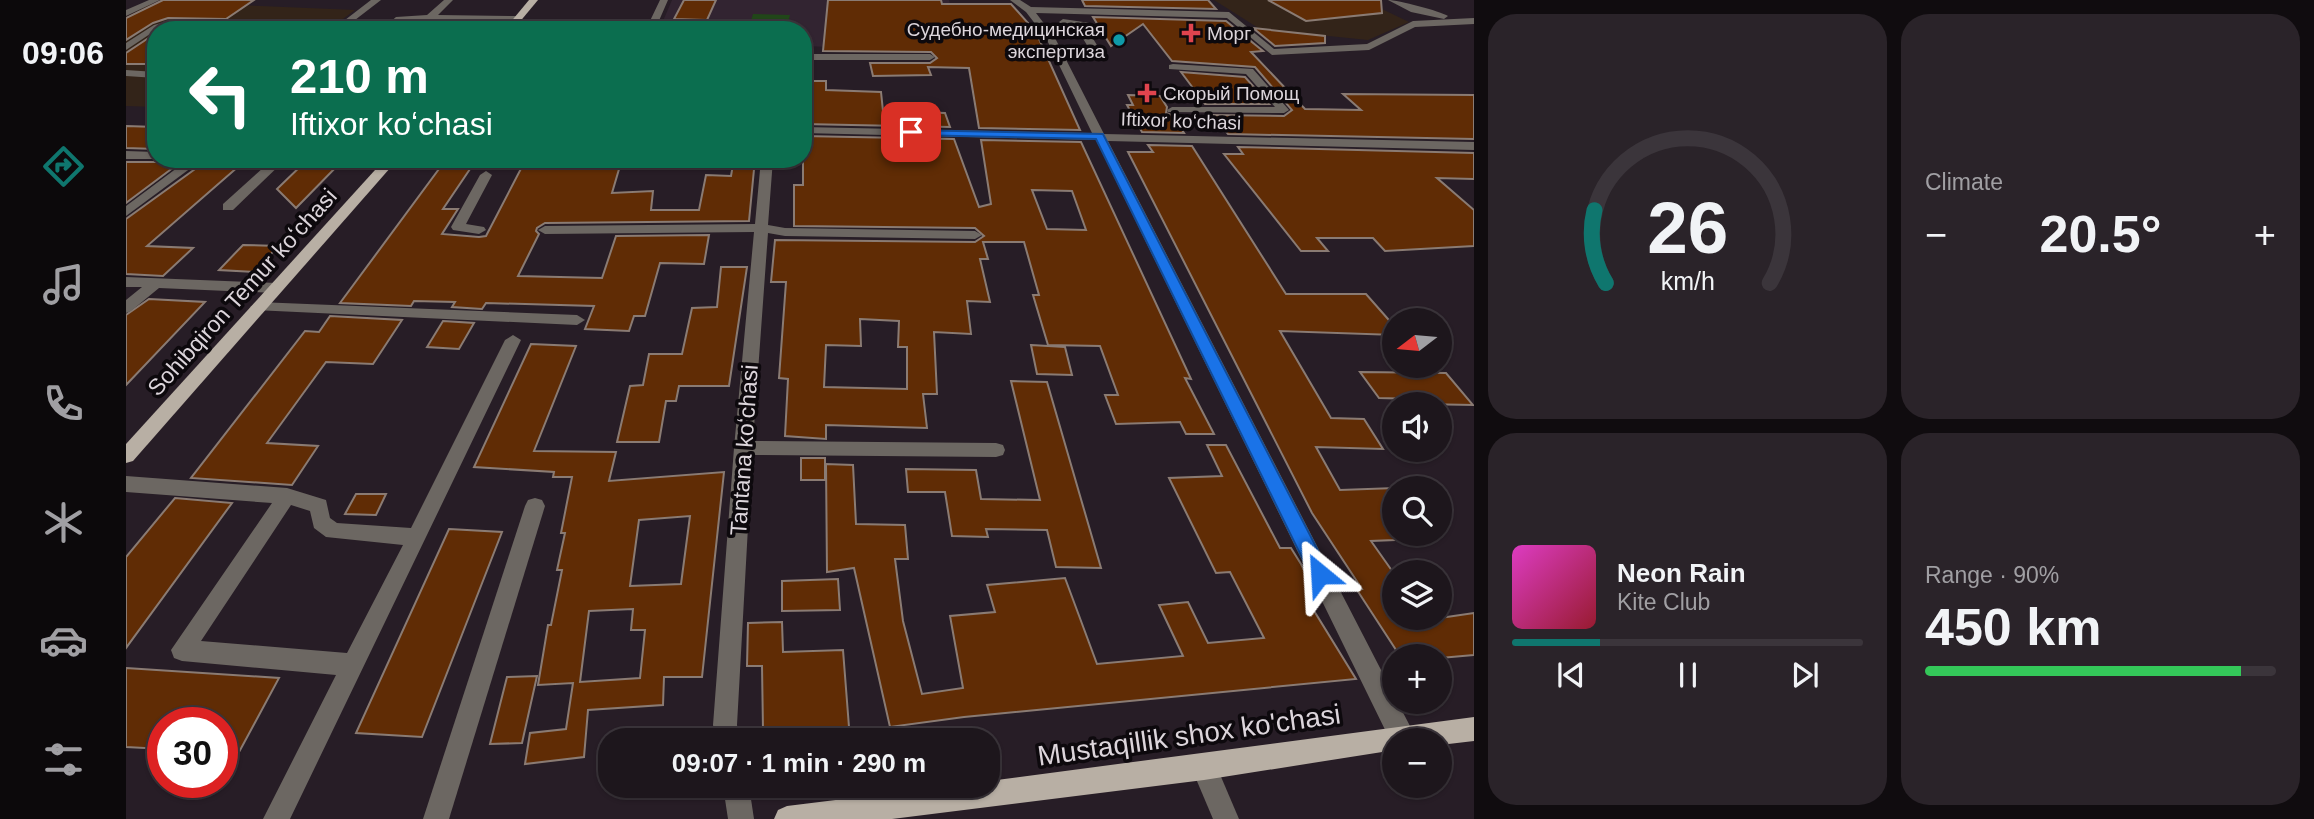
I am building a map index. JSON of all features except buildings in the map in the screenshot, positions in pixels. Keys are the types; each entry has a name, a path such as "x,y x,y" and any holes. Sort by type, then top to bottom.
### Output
{"main road":[{"path":"516,21 534,0"},
{"name":"Sohibqiron Temur koʻchasi","path":"126,456 384,168"},
{"name":"Mustaqillik shox ko'chasi","path":"1452,731 1474,729"},
{"name":"Mustaqillik shox ko'chasi","path":"788,819 1204,767 1382,740"}],"street":[{"path":"126,13 156,0"},
{"path":"348,21 377,0"},
{"path":"430,17 449,0"},
{"path":"654,21 664,0"},
{"path":"1014,0 1034,16 1051,38 1397,728"},
{"path":"1392,0 1414,10 1473,21"},
{"path":"1034,16 1229,15 1272,52 1368,47 1413,24 1473,21"},
{"path":"1034,16 1087,25 1087,37 1095,50"},
{"path":"396,21 430,17 477,21"},
{"path":"126,47 147,33"},
{"path":"812,57 930,57"},
{"path":"1172,110 1210,125 1284,110 1249,71 1173,67"},
{"path":"126,74 147,75"},
{"name":"Iftixor koʻchasi","path":"812,130 1099,136 1210,125 1474,146"},
{"path":"126,155 147,156"},
{"path":"127,210 185,168"},
{"path":"229,207 270,168"},
{"name":"Tantana koʻchasi","path":"726,728 743,448 766,168"},
{"path":"479,230 458,227 486,175"},
{"path":"545,230 760,228 785,232 975,235"},
{"path":"126,282 276,288"},
{"path":"126,308 156,283"},
{"path":"258,307 577,320"},
{"path":"276,819 513,340"},
{"path":"743,448 996,450"},
{"path":"126,484 287,496 319,506 321,522 333,531 417,537"},
{"path":"287,496 182,650 352,665"},
{"path":"436,819 535,506"},
{"path":"1204,767 1227,819"},
{"path":"738,798 741,819"}],"shaded area":[{"path":"672,0 949,0 955,26 941,51 812,46 812,21 663,21"},
{"path":"1214,0 1363,0 1409,22 1368,40 1260,29"},
{"path":"150,4 355,10 340,21 147,21 147,107 126,106 126,17"}],"green space":[{"path":"753,14 790,15 788,21 751,21"}],"place":[{"name":"Морг","path":"1191,33"},
{"name":"Судебно-медицинская экспертиза","path":"1119,40"},
{"name":"Скорый Помощ","path":"1147,93"}],"route":[{"path":"911,132 1099,136 1320,574"}]}
